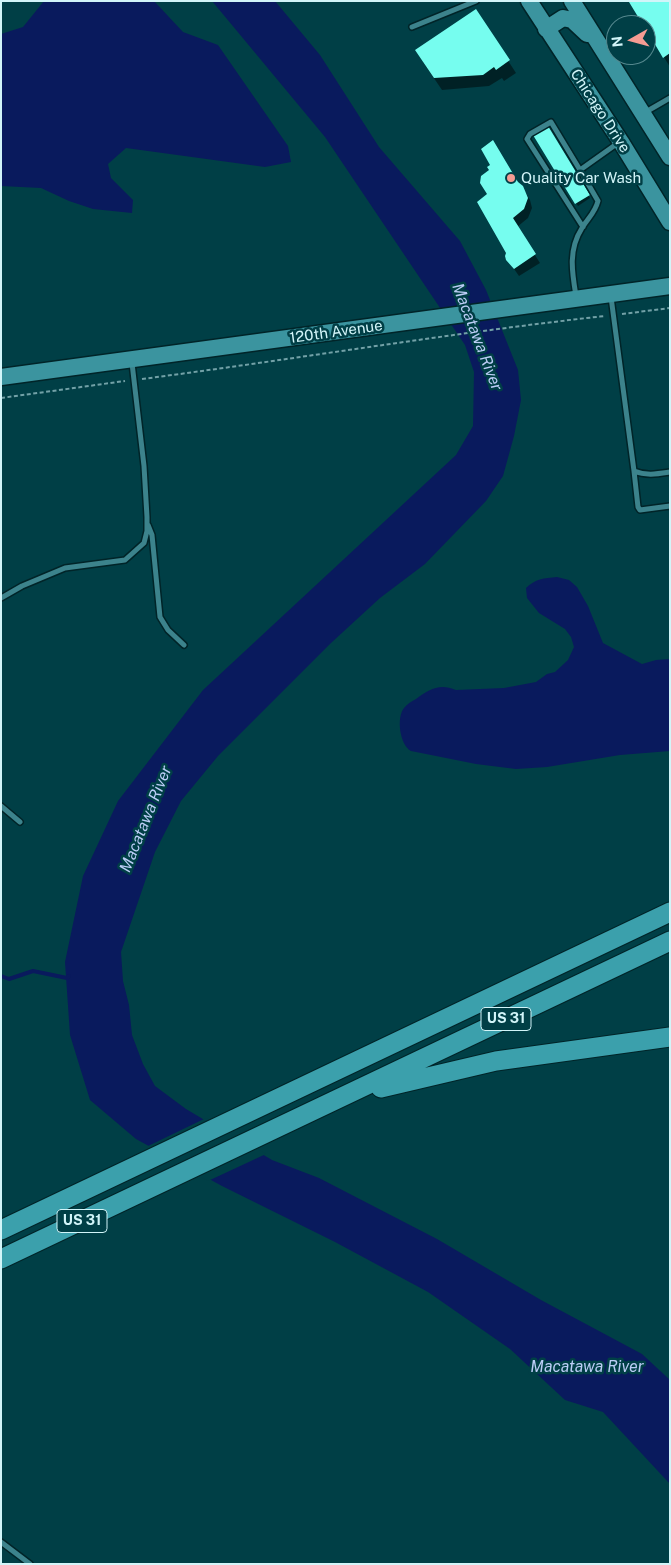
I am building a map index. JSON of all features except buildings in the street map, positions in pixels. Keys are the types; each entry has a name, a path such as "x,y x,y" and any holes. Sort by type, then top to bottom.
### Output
{"highway":[{"path":"616,937 670,904"},
{"name":"US 31","path":"1,1230 670,912"},
{"name":"US 31","path":"1,1259 670,941"},
{"path":"343,1097 496,1061 670,1037"}],"main road":[{"name":"Chicago Drive","path":"529,1 621,142 670,222"},
{"path":"572,1 670,156"},
{"path":"546,28 563,18 572,20 599,43"},
{"path":"643,178 670,200"},
{"name":"120th Avenue","path":"1,377 670,286"}],"lane":[{"path":"412,27 476,1"},
{"path":"643,113 670,98"},
{"path":"576,299 571,262 578,235 596,209 598,201 550,122 530,134 527,139 583,227"},
{"path":"580,170 621,142"},
{"path":"610,294 638,507 640,510 670,506"},
{"path":"1,598 22,586 64,568 125,560 144,543 147,522 143,459 132,360"},
{"path":"634,471 652,474 670,472"},
{"path":"147,522 152,535 160,617 168,630 184,645"},
{"path":"1,806 20,822"},
{"path":"1,1542 30,1564"}],"path":[{"path":"1,398 525,325 670,308"}],"water":[{"path":"44,1 154,1 183,32 218,45 288,146 291,162 265,167 126,148 108,164 111,178 133,200 132,213 93,209 69,201 41,188 1,186 1,34 23,27"},
{"name":"Macatawa River","path":"212,1 275,1 320,55 379,147 460,241 486,290 518,370 521,400 503,476 486,501 425,564 380,598 331,643 218,756 181,801 155,852 121,952 123,981 129,1005 132,1035 143,1064 155,1086 186,1109 272,1160 319,1178 437,1239 541,1300 642,1354 670,1380 670,1484 603,1412 565,1400 510,1349 428,1292 335,1242 222,1186 136,1139 90,1100 70,1035 65,962 83,876 118,801 203,690 456,455 473,426 474,372 465,345 325,137"},
{"path":"557,577 569,580 577,587 588,606 603,643 642,664 670,659 670,751 620,755 547,767 516,769 476,764 411,751 407,748 400,731 400,718 404,708 425,692 440,687 456,690 504,688 536,682 547,674 555,672 568,660 574,647 571,637 565,629 539,613 527,598 526,588 529,585 540,580"}],"pier":[{"path":"206,1118 266,1154 208,1181 146,1147"}],"waterway":[{"path":"1,976 9,979 33,971 67,978 69,976"}],"place":[{"name":"Quality Car Wash","path":"511,178"}]}
